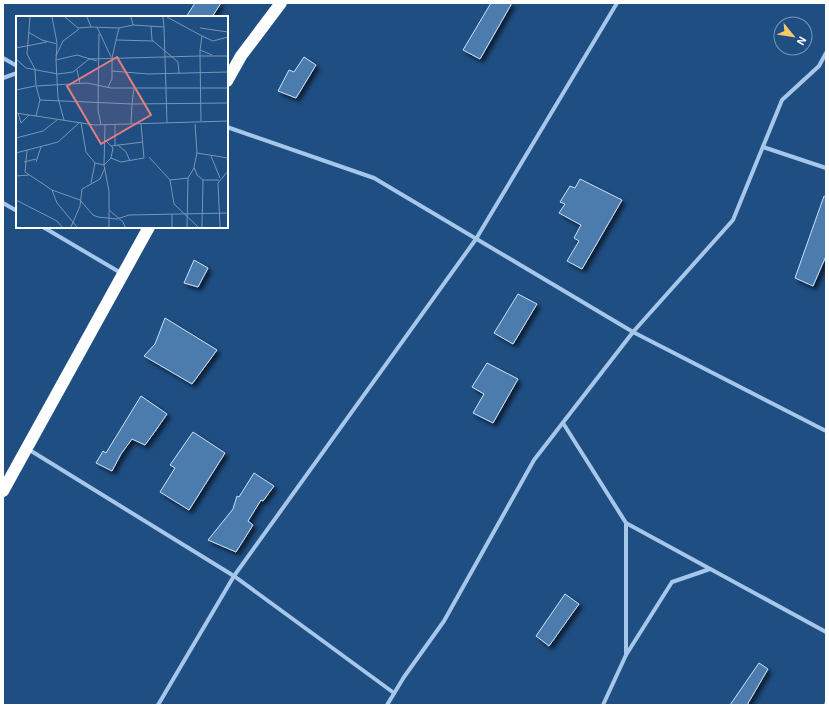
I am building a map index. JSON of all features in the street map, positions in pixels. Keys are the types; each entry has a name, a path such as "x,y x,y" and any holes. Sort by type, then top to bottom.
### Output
{"highway":[{"path":"228,79 241,56 281,3"},
{"path":"3,491 147,228"}],"street":[{"path":"158,705 234,576 476,239 617,3"},
{"path":"387,705 444,621 534,460 633,332 733,220 782,100 819,66 826,53"},
{"path":"3,58 16,65"},
{"path":"3,78 16,73"},
{"path":"228,127 374,178 633,332 826,431"},
{"path":"763,147 826,168"},
{"path":"3,203 16,210"},
{"path":"45,228 123,274"},
{"path":"563,423 626,523 826,632"},
{"path":"27,448 234,576 394,693"},
{"path":"626,523 626,655"},
{"path":"603,705 626,655 672,582 710,569"}],"building":[{"path":"195,3 221,3 213,16 187,16"},
{"path":"491,3 512,3 480,59 463,50"},
{"path":"304,57 316,65 296,98 278,91 289,70 294,72"},
{"path":"580,179 622,200 582,269 567,261 579,241 574,238 581,225 559,213 565,204 560,202 570,186 575,188"},
{"path":"824,196 826,197 826,256 813,286 795,278"},
{"path":"194,260 208,268 198,287 184,283"},
{"path":"518,294 537,304 513,344 494,333"},
{"path":"165,318 217,350 192,384 144,356 155,344"},
{"path":"487,363 518,379 493,423 473,413 484,394 472,387"},
{"path":"141,396 167,414 145,445 132,439 121,454 112,471 96,463 103,451 106,453"},
{"path":"193,432 225,453 189,510 160,492 175,468 170,465"},
{"path":"254,473 274,486 263,501 261,500 248,521 253,525 236,552 208,540 233,509 237,496 239,497"},
{"path":"565,594 579,604 549,646 536,636"},
{"path":"759,663 768,669 747,705 730,705"}]}
